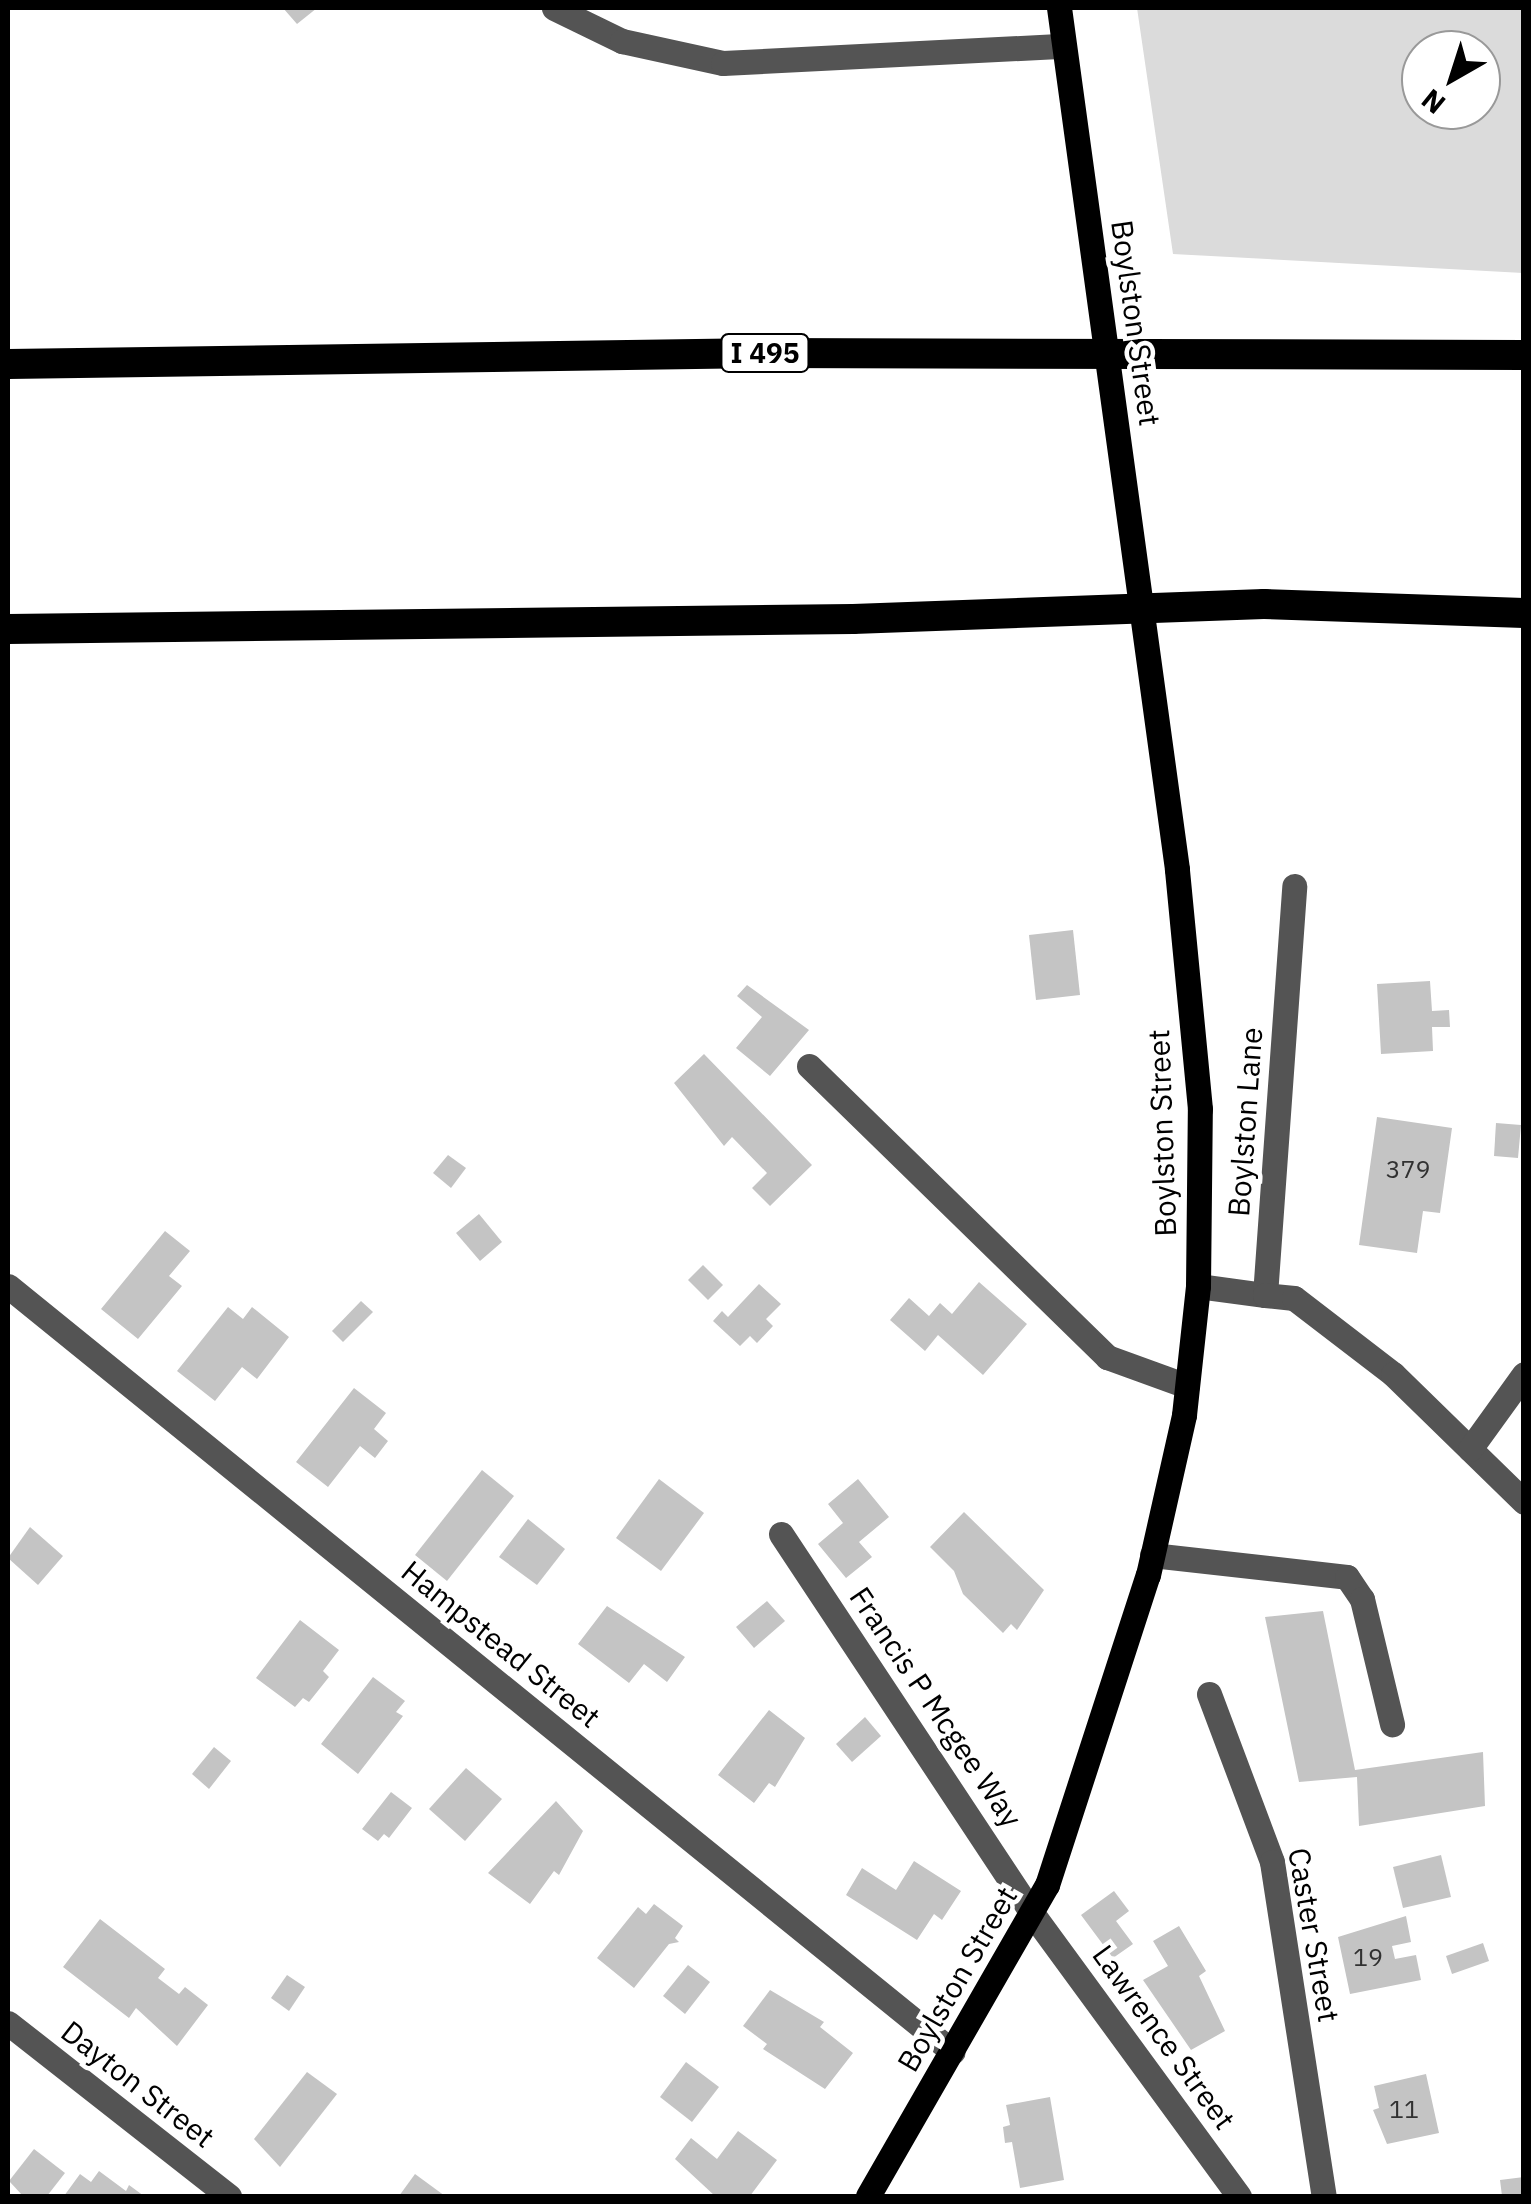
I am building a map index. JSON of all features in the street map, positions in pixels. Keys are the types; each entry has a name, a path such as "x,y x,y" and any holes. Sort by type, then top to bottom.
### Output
{"highway":[{"name":"I 495","path":"8,364 846,352 1524,354"},
{"path":"8,628 853,619 1264,604 1524,613"}],"main road":[{"name":"Boylston Street","path":"868,2196 1034,1916 1152,1555 1187,1386 1198,1286 1200,1109 1161,738 1059,8"}],"street":[{"path":"554,8 622,40 724,64 1064,46"},
{"name":"Boylston Lane","path":"1265,1294 1294,886"},
{"path":"809,1066 1108,1356 1187,1386"},
{"name":"Hampstead Street","path":"8,1286 953,2052"},
{"path":"1198,1286 1294,1298 1393,1374 1524,1502"},
{"path":"1470,1449 1524,1374"},
{"name":"Francis P Mcgee Way","path":"781,1534 1034,1916"},
{"path":"1152,1555 1347,1577 1362,1599 1392,1724"},
{"name":"Caster Street","path":"1208,1694 1272,1862 1324,2196"},
{"name":"Lawrence Street","path":"1034,1916 1239,2196"},
{"name":"Dayton Street","path":"8,2024 229,2196"}],"shaded area":[{"path":"1137,8 1523,8 1523,273 1173,254"}],"building":[{"path":"283,8 317,8 297,24"},
{"path":"1073,930 1080,995 1036,1000 1029,935"},
{"path":"1430,981 1432,1011 1449,1010 1450,1027 1432,1027 1433,1051 1381,1054 1377,984"},
{"path":"747,985 809,1030 770,1076 736,1048 762,1017 737,996"},
{"path":"704,1054 812,1165 770,1206 752,1188 767,1173 732,1137 724,1146 674,1083"},
{"path":"1377,1117 1452,1128 1440,1213 1423,1211 1417,1253 1359,1245"},
{"path":"1496,1123 1521,1125 1518,1158 1494,1156"},
{"path":"448,1155 466,1168 451,1188 433,1173"},
{"path":"479,1214 502,1242 480,1261 456,1233"},
{"path":"165,1231 190,1251 169,1276 182,1286 138,1339 101,1309"},
{"path":"703,1265 723,1285 708,1300 688,1280"},
{"path":"979,1282 1027,1324 983,1375 938,1335 925,1351 890,1320 909,1298 929,1316 940,1303 952,1314"},
{"path":"759,1284 781,1304 766,1319 773,1326 757,1343 750,1336 740,1346 713,1321 722,1311 728,1317"},
{"path":"361,1301 373,1312 343,1342 332,1331"},
{"path":"228,1307 243,1319 252,1307 289,1337 257,1379 242,1367 215,1401 177,1371"},
{"path":"354,1388 386,1413 374,1429 388,1441 375,1458 360,1446 328,1487 296,1462"},
{"path":"482,1470 514,1496 447,1581 415,1555"},
{"path":"659,1479 704,1513 661,1571 616,1538"},
{"path":"858,1479 889,1517 859,1542 872,1557 846,1578 818,1544 843,1523 828,1504"},
{"path":"964,1512 1044,1590 1017,1630 1011,1624 1003,1633 963,1594 954,1571 930,1547"},
{"path":"528,1519 565,1549 537,1585 499,1557"},
{"path":"30,1527 63,1556 38,1585 8,1558"},
{"path":"767,1601 785,1621 754,1648 736,1627"},
{"path":"607,1606 685,1657 667,1682 644,1664 629,1683 578,1644"},
{"path":"1323,1611 1355,1770 1483,1752 1485,1806 1359,1826 1357,1777 1299,1782 1265,1617"},
{"path":"300,1620 339,1650 323,1671 329,1677 309,1702 303,1698 295,1707 256,1678"},
{"path":"373,1677 405,1701 396,1712 403,1716 358,1774 321,1744"},
{"path":"769,1710 805,1738 775,1787 769,1783 754,1803 718,1775"},
{"path":"865,1717 881,1736 852,1762 836,1744"},
{"path":"214,1747 231,1761 209,1789 192,1774"},
{"path":"466,1768 502,1799 465,1841 429,1809"},
{"path":"391,1792 412,1808 389,1838 384,1834 378,1841 362,1829"},
{"path":"556,1801 583,1831 559,1875 554,1871 530,1904 488,1873"},
{"path":"1441,1855 1451,1897 1403,1908 1393,1867"},
{"path":"914,1861 961,1891 942,1920 934,1914 917,1940 846,1895 862,1868 896,1890"},
{"path":"1114,1891 1129,1911 1116,1921 1133,1944 1113,1958 1081,1915"},
{"path":"654,1904 683,1926 675,1938 679,1942 669,1944 634,1988 597,1958 638,1907 646,1914"},
{"path":"1406,1916 1411,1942 1392,1946 1395,1959 1416,1955 1421,1980 1350,1994 1338,1937"},
{"path":"100,1919 165,1969 158,1978 179,1994 185,1987 208,2005 177,2046 136,2008 129,2018 63,1967"},
{"path":"1179,1926 1206,1971 1199,1976 1225,2031 1191,2050 1143,1980 1168,1966 1153,1941"},
{"path":"1483,1943 1489,1961 1452,1974 1446,1956"},
{"path":"688,1965 710,1982 685,2014 663,1996"},
{"path":"287,1975 305,1987 289,2011 271,1998"},
{"path":"770,1990 824,2022 820,2027 853,2053 825,2089 763,2049 767,2044 743,2026"},
{"path":"686,2062 719,2087 692,2122 660,2097"},
{"path":"307,2072 337,2094 280,2167 254,2139"},
{"path":"1426,2074 1439,2133 1387,2144 1373,2110 1379,2108 1374,2086"},
{"path":"1050,2097 1064,2180 1020,2188 1012,2142 1005,2143 1003,2127 1010,2125 1006,2105"},
{"path":"738,2131 777,2160 750,2196 715,2196 675,2159 691,2138 717,2159"},
{"path":"34,2149 65,2173 47,2196 23,2196 9,2181"},
{"path":"99,2171 126,2191 129,2185 144,2196 64,2196 80,2174 91,2182"},
{"path":"415,2174 445,2196 399,2196"},
{"path":"1524,2177 1524,2196 1502,2196 1500,2180"}]}
